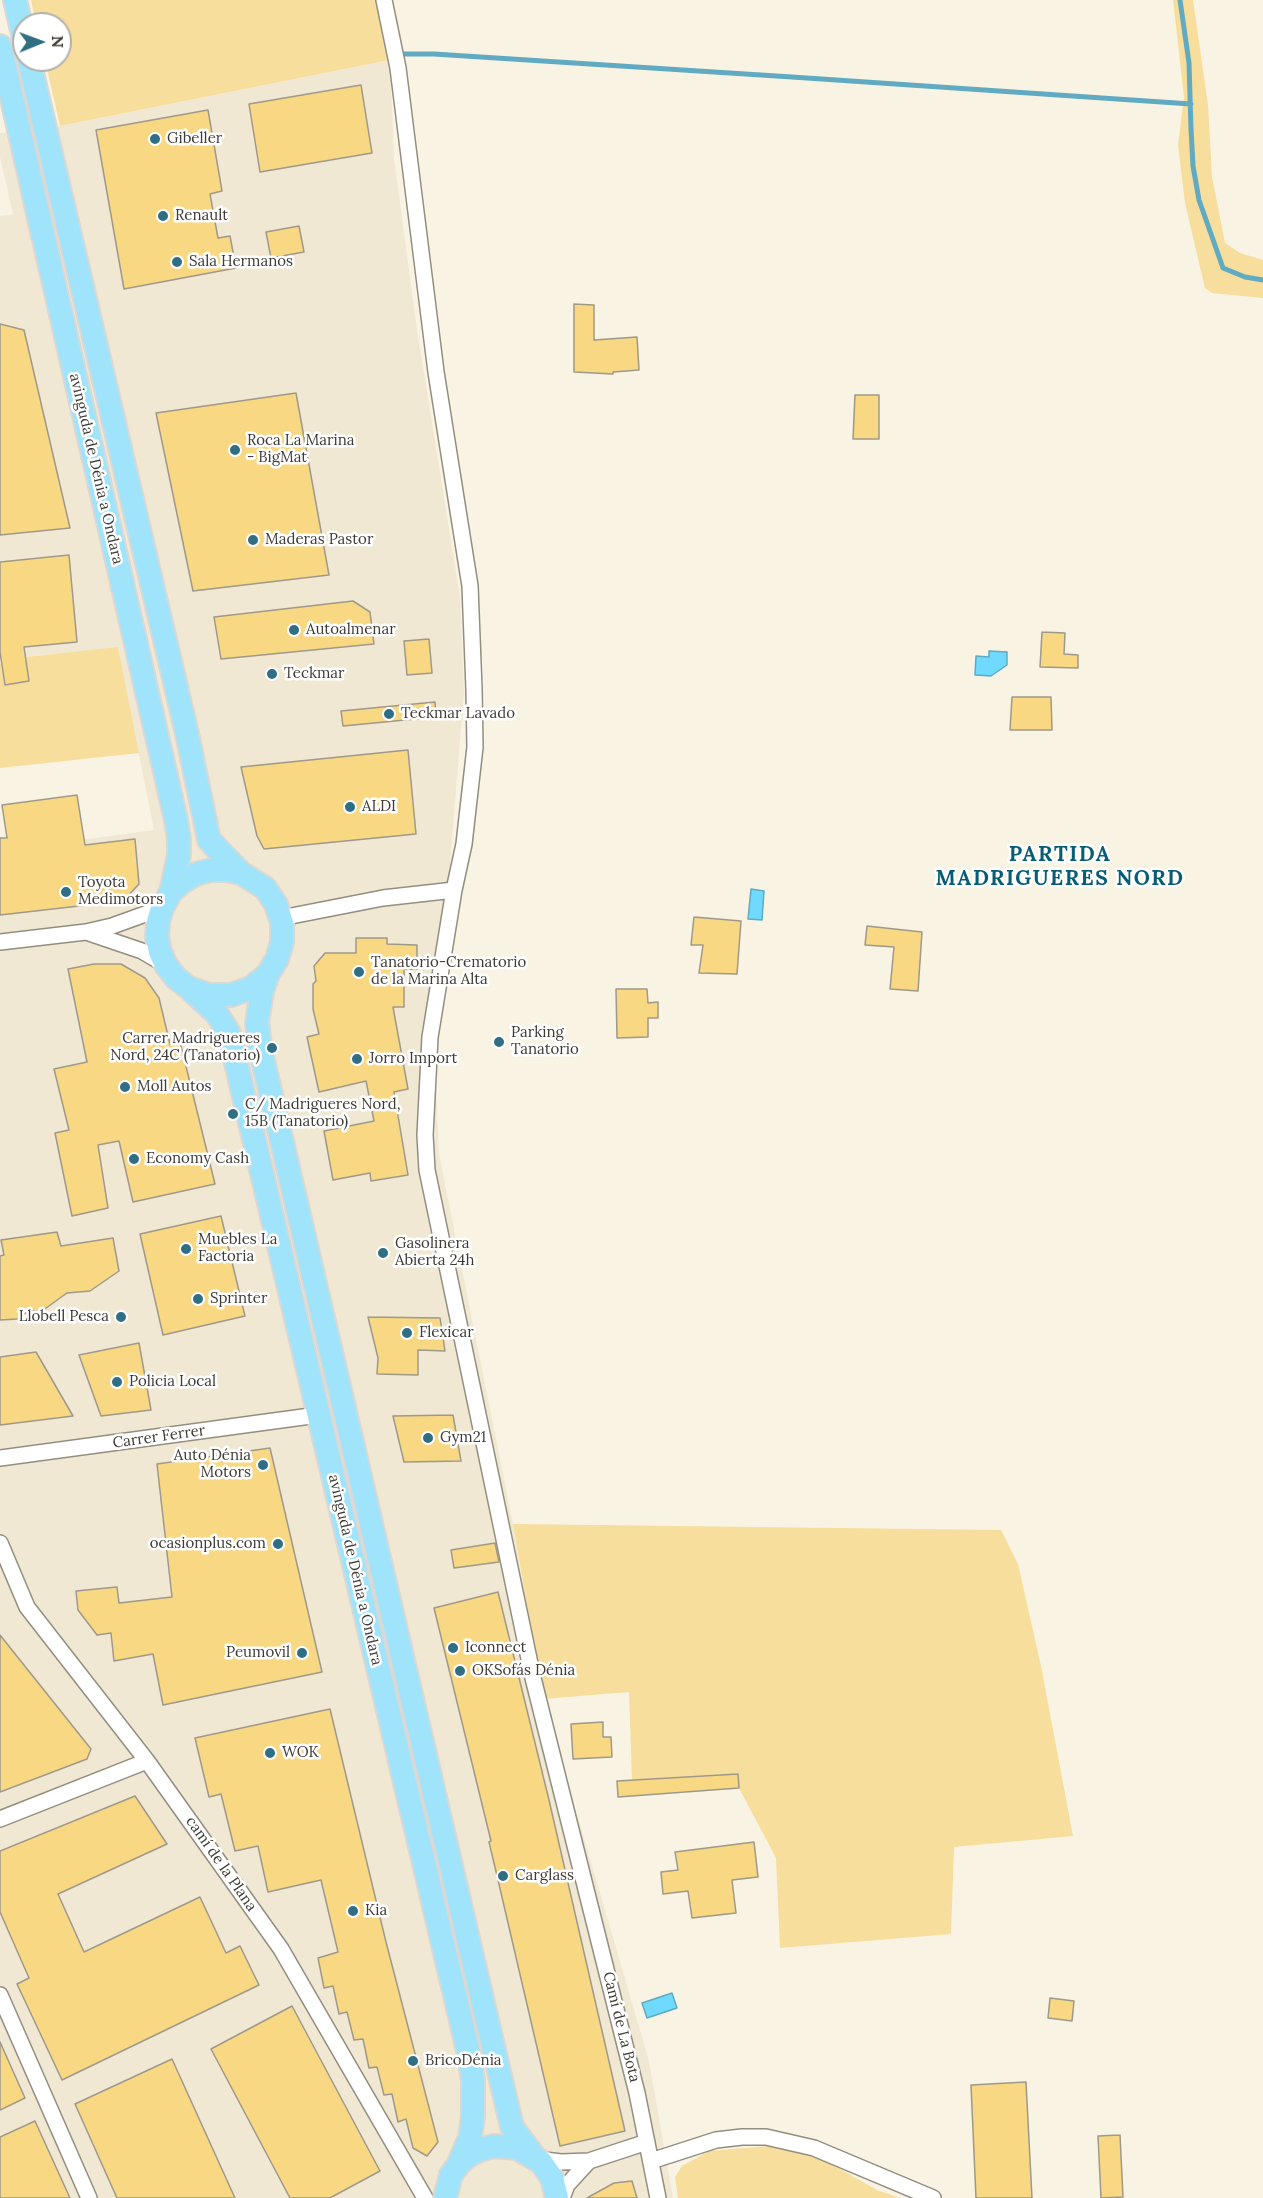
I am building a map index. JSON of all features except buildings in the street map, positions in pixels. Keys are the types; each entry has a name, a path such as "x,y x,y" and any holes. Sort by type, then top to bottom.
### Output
{"main road":[{"name":"avinguda de Dénia a Ondara","path":"0,46 176,820 179,855 166,900"},
{"name":"avinguda de Dénia a Ondara","path":"32,72 185,727 209,840 242,873"},
{"path":"211,870 242,873 265,888 276,904 281,918 282,942 277,959 268,974 251,988 231,995 209,995 189,988 176,978 160,952 157,937 166,900 182,882 196,874 211,870"},
{"name":"avinguda de Dénia a Ondara","path":"268,974 262,991 257,1023 261,1052 512,2127 520,2141 541,2162 552,2178 557,2198"},
{"name":"avinguda de Dénia a Ondara","path":"189,988 217,1014 229,1033 469,2055 473,2081 473,2116 470,2138 454,2170 445,2198"},
{"path":"454,2170 466,2157 494,2146 517,2148 536,2159"}],"street":[{"name":"Camí de La Bota","path":"384,0 398,68 436,372 470,586 475,747 464,844 454,890 430,1037 425,1135 427,1170 532,1678 638,2093 658,2198"},
{"path":"281,918 383,898 454,890"},
{"path":"0,942 86,932 112,926 166,900"},
{"path":"86,932 142,951 166,965"},
{"name":"Carrer Ferrer","path":"0,1458 318,1415"},
{"name":"camí de la Plana","path":"0,1543 27,1607 147,1761 281,1949 425,2198"},
{"path":"0,1819 147,1761"},
{"path":"0,1995 89,2198"},
{"path":"651,2161 716,2140 766,2137 814,2148 933,2198"},
{"path":"536,2159 561,2162 589,2161 647,2142"},
{"path":"561,2198 567,2185 589,2161"},
{"path":"425,2198 454,2170"}],"shaded area":[{"path":"31,0 376,0 390,60 60,126 48,72 72,72 72,12 34,12"},
{"path":"1173,0 1193,0 1208,105 1212,177 1225,243 1240,253 1263,260 1263,298 1212,293 1205,288 1185,203 1178,145 1184,97"},
{"path":"390,60 394,158 417,329 460,597 464,692 448,888 431,971 439,1154 513,1524 540,1687 649,2061 673,2198 0,2198 0,851 154,830 118,648 0,659 0,216 13,214 0,157 0,133 60,126"},
{"path":"118,647 139,753 0,768 0,661 5,685 29,681 26,657"},
{"path":"513,1524 1001,1530 1018,1564 1041,1666 1073,1836 954,1847 951,1934 780,1948 776,1858 739,1788 738,1774 632,1780 629,1692 543,1699"},
{"path":"768,2146 822,2159 877,2190 900,2198 678,2198 675,2177 682,2166 709,2151"}],"water":[{"path":"989,651 1007,652 1007,665 991,676 975,675 976,656 989,657"},
{"path":"751,889 764,891 762,920 748,919"},
{"path":"672,1993 677,2008 647,2018 642,2003"}],"waterway":[{"path":"1180,0 1189,63 1193,166 1199,200 1223,268 1245,277 1263,280"},
{"path":"398,54 434,54 1191,104"}],"place":[{"name":"Gibeller","path":"155,139"},
{"name":"Renault","path":"163,216"},
{"name":"Sala Hermanos","path":"177,262"},
{"name":"Roca La Marina - BigMat","path":"235,450"},
{"name":"Maderas Pastor","path":"253,540"},
{"name":"Autoalmenar","path":"294,630"},
{"name":"Teckmar","path":"272,674"},
{"name":"Teckmar Lavado","path":"389,714"},
{"name":"ALDI","path":"350,807"},
{"name":"Toyota Medimotors","path":"66,892"},
{"name":"Tanatorio-Crematorio de la Marina Alta","path":"359,972"},
{"name":"Parking Tanatorio","path":"499,1042"},
{"name":"Carrer Madrigueres Nord, 24C (Tanatorio)","path":"272,1048"},
{"name":"Jorro Import","path":"357,1059"},
{"name":"Moll Autos","path":"125,1087"},
{"name":"C/ Madrigueres Nord, 15B (Tanatorio)","path":"233,1114"},
{"name":"Economy Cash","path":"134,1159"},
{"name":"Muebles La Factoria","path":"186,1249"},
{"name":"Gasolinera Abierta 24h","path":"383,1253"},
{"name":"Sprinter","path":"198,1299"},
{"name":"Llobell Pesca","path":"121,1317"},
{"name":"Flexicar","path":"407,1333"},
{"name":"Policia Local","path":"117,1382"},
{"name":"Gym21","path":"428,1438"},
{"name":"Auto Dénia Motors","path":"263,1465"},
{"name":"ocasionplus.com","path":"278,1544"},
{"name":"Iconnect","path":"453,1648"},
{"name":"Peumovil","path":"302,1653"},
{"name":"OKSofás Dénia","path":"460,1671"},
{"name":"WOK","path":"270,1753"},
{"name":"Carglass","path":"503,1876"},
{"name":"Kia","path":"353,1911"},
{"name":"BricoDénia","path":"413,2061"}],"district":[{"name":"PARTIDA MADRIGUERES NORD","path":"1060,867"}]}
